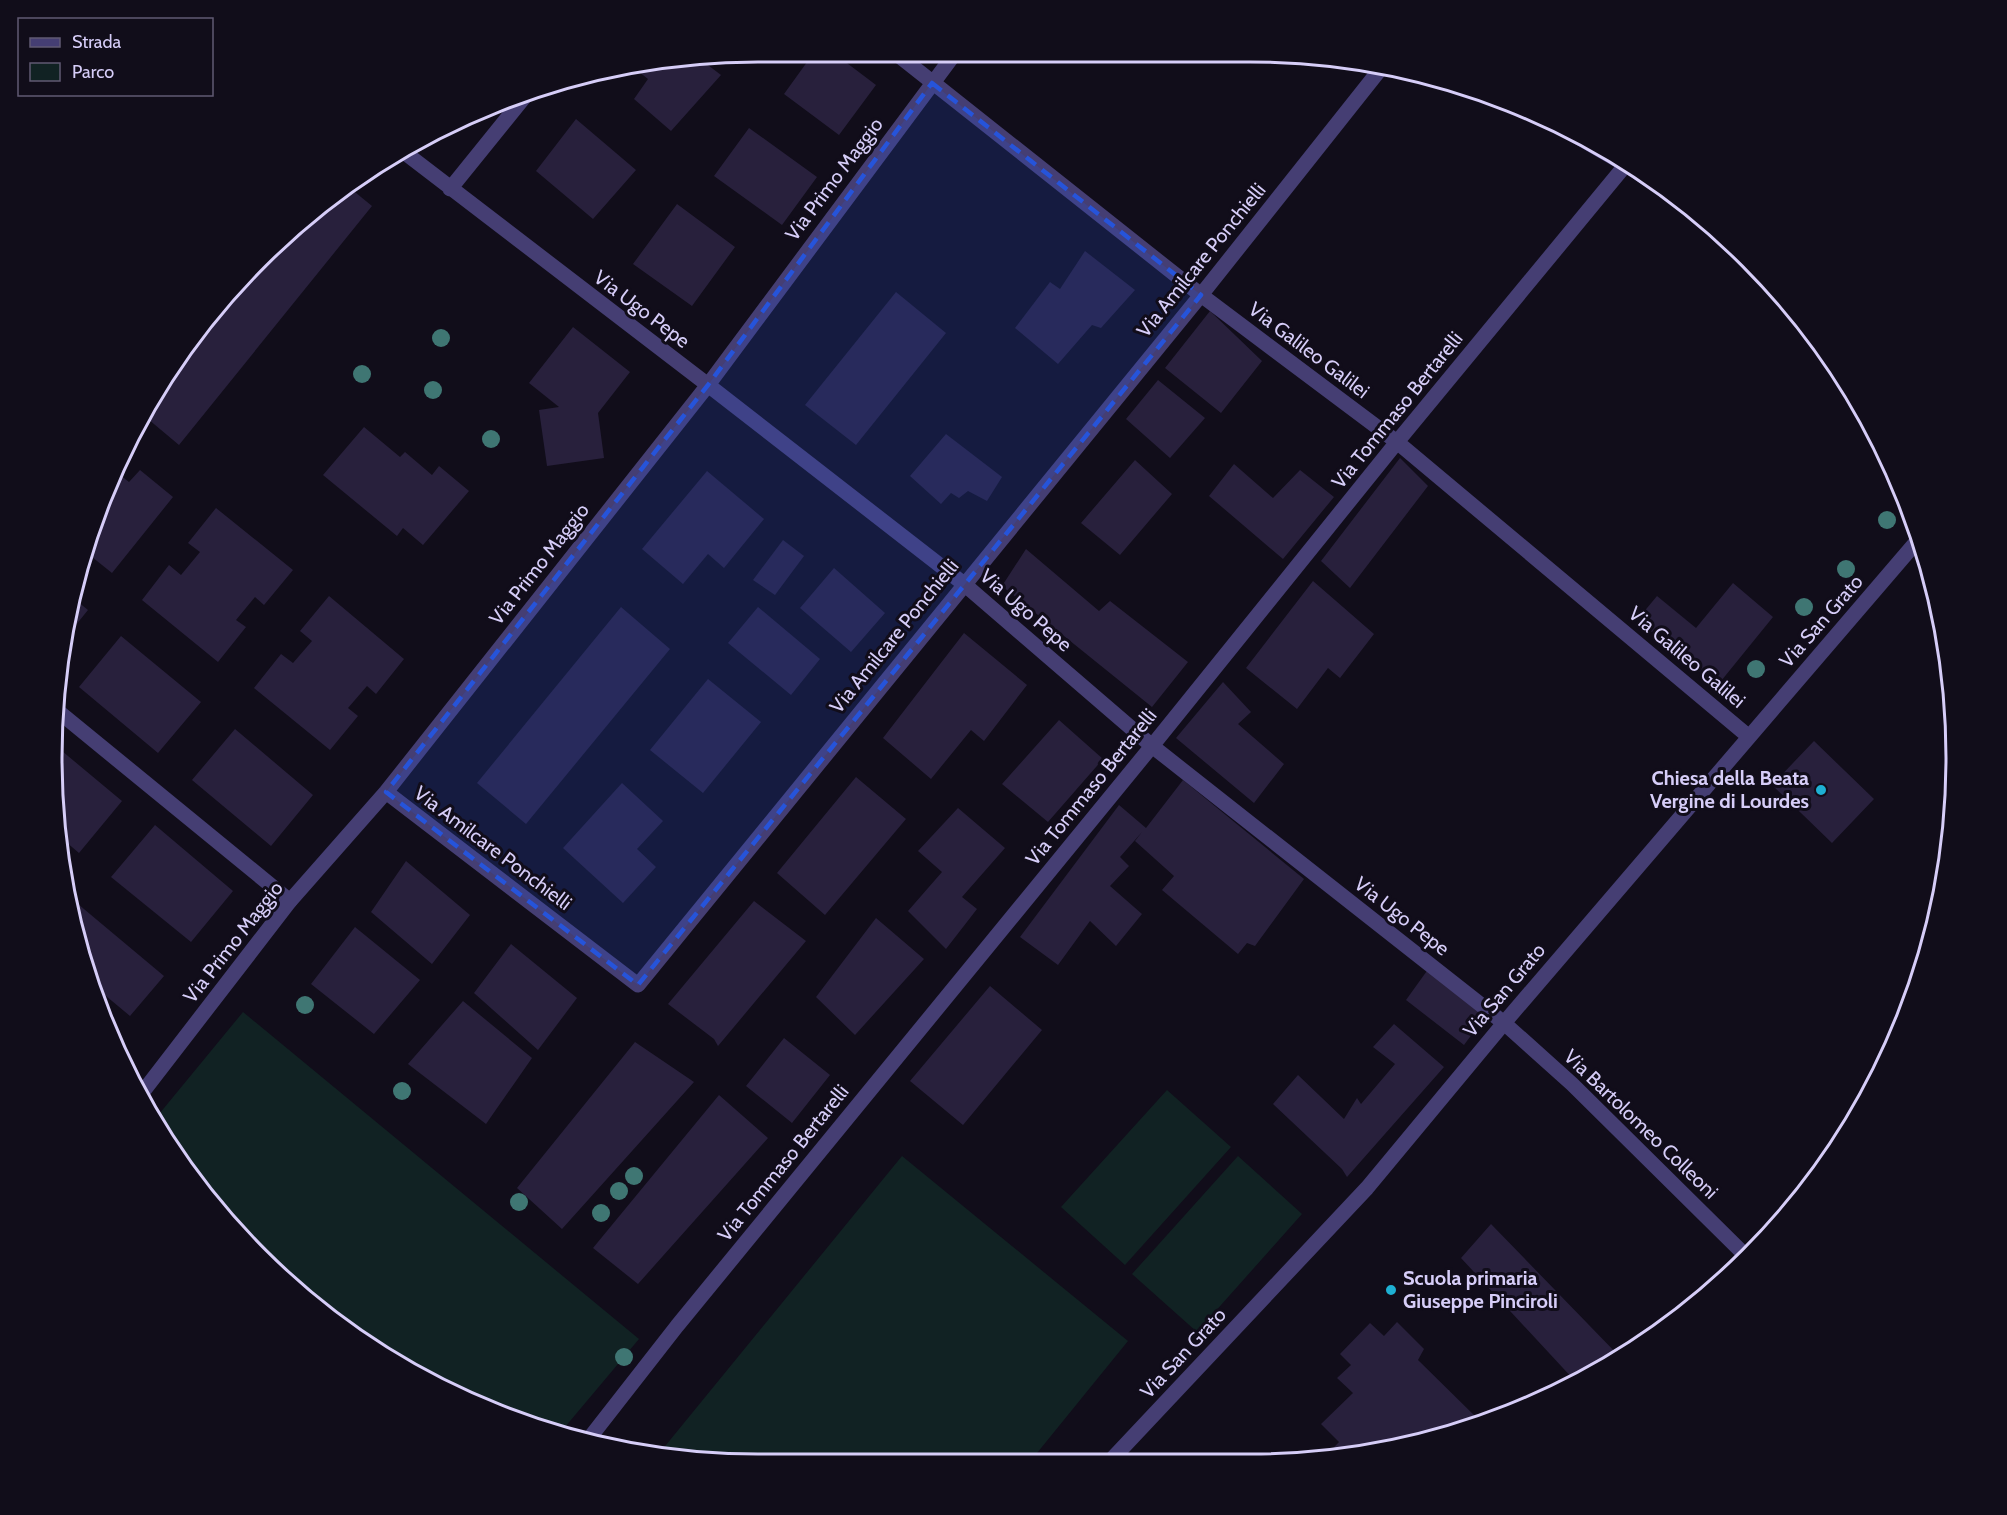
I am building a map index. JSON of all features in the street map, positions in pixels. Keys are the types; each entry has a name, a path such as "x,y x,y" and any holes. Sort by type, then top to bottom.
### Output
{"street":[{"name":"Via Galileo Galilei","path":"906,62 1201,295 1397,441 1748,736"},
{"name":"Via Primo Maggio","path":"146,1088 290,901 386,792 708,385 948,62"},
{"name":"Via Amilcare Ponchielli","path":"386,792 638,985 1201,295 1377,74"},
{"path":"450,189 519,104"},
{"name":"Via Ugo Pepe","path":"408,156 964,584 1152,746 1504,1023"},
{"name":"Via Tommaso Bertarelli","path":"593,1434 677,1326 1152,746 1397,441 1621,170"},
{"name":"Via San Grato","path":"1117,1454 1367,1188 1504,1023 1913,546"},
{"path":"63,716 290,901"},
{"name":"Via Bartolomeo Colleoni","path":"1504,1023 1572,1084 1741,1251"}],"highlighted area":[{"path":"932,83 1201,295 638,985 386,792 708,385"}],"green space":[{"path":"243,1012 639,1339 565,1427 491,1401 450,1382 409,1360 334,1310 265,1250 205,1181 160,1113"},
{"path":"1167,1090 1231,1147 1125,1265 1061,1207"},
{"path":"902,1156 1128,1341 1036,1454 758,1454 664,1447"},
{"path":"1238,1156 1302,1214 1197,1332 1132,1274"}],"building":[{"path":"807,62 846,62 876,85 839,135 784,94"},
{"path":"706,64 721,75 671,131 634,99 648,79 639,72"},
{"path":"576,119 636,170 593,219 536,171"},
{"path":"749,128 817,177 782,225 714,176"},
{"path":"354,191 372,206 179,445 149,420 179,371 205,334 265,265 299,234"},
{"path":"677,204 735,247 692,306 633,264"},
{"path":"1085,251 1135,290 1101,328 1092,325 1058,364 1015,328 1050,282 1060,289"},
{"path":"896,292 946,333 856,445 805,405"},
{"path":"1210,311 1262,361 1221,413 1165,368"},
{"path":"573,327 630,372 598,413 604,458 547,466 539,410 559,407 529,383"},
{"path":"1158,380 1205,418 1170,458 1126,419"},
{"path":"364,427 400,457 405,452 432,475 439,466 469,491 423,545 403,528 397,536 323,475"},
{"path":"946,434 1002,477 987,501 968,491 959,498 951,493 941,504 910,476"},
{"path":"1400,458 1428,486 1350,588 1321,561"},
{"path":"1135,460 1172,494 1120,555 1081,523"},
{"path":"1234,464 1273,498 1300,470 1334,497 1283,559 1209,496"},
{"path":"140,470 173,497 112,573 91,556 121,476 129,482"},
{"path":"707,471 764,519 724,568 708,554 683,584 642,549"},
{"path":"216,508 293,570 264,605 255,597 236,620 246,627 218,662 142,600 169,565 181,575 200,552 188,543"},
{"path":"783,540 804,556 775,595 753,580"},
{"path":"1026,549 1099,611 1110,601 1188,662 1152,707 1002,586"},
{"path":"834,568 885,613 851,652 800,608"},
{"path":"1313,581 1374,634 1340,678 1328,668 1297,709 1246,668"},
{"path":"1733,583 1773,617 1717,686 1637,620 1657,596 1696,628"},
{"path":"329,596 404,659 376,694 367,686 348,708 358,716 330,750 254,688 281,654 293,663 312,641 300,631"},
{"path":"79,603 88,610 74,627"},
{"path":"621,607 670,649 526,824 477,783"},
{"path":"758,607 820,659 791,695 728,643"},
{"path":"964,633 1027,685 984,741 971,730 931,779 883,738"},
{"path":"121,636 201,702 158,753 79,687"},
{"path":"708,679 761,722 703,793 650,750"},
{"path":"1223,682 1251,712 1238,724 1284,764 1254,803 1176,738"},
{"path":"1059,720 1103,759 1048,822 1002,784"},
{"path":"235,729 313,795 271,846 192,780"},
{"name":"Chiesa della Beata Vergine di Lourdes","path":"1814,741 1874,799 1832,843 1772,785"},
{"path":"62,751 122,801 79,853 66,842"},
{"path":"856,777 906,819 825,915 777,873"},
{"path":"1183,780 1304,879 1255,946 1247,943 1238,954 1162,890 1174,876 1135,841 1142,832 1120,857 1129,866 1110,886 1142,914 1116,946 1090,921 1058,965 1020,937 1119,805 1146,828"},
{"path":"622,783 663,821 637,849 656,867 623,903 563,848"},
{"path":"958,808 1005,848 962,897 977,909 946,949 908,911 942,872 918,851"},
{"path":"155,825 233,891 191,942 111,877"},
{"path":"406,861 470,915 432,964 371,912"},
{"path":"754,901 806,941 718,1046 714,1039 668,1004"},
{"path":"77,903 164,976 130,1016 102,993 85,938"},
{"path":"876,918 924,959 855,1035 816,997"},
{"path":"355,927 420,980 374,1034 311,984"},
{"path":"511,944 577,998 538,1050 474,993"},
{"path":"1429,968 1487,1014 1464,1045 1406,1000"},
{"path":"990,986 1042,1030 963,1125 910,1081"},
{"path":"463,1001 532,1058 486,1124 408,1064"},
{"path":"1394,1024 1444,1067 1347,1177 1342,1169 1273,1104 1298,1075 1344,1119 1357,1098 1361,1104 1395,1064 1373,1047"},
{"path":"784,1038 830,1075 792,1123 746,1086"},
{"path":"635,1042 694,1082 562,1229 517,1188"},
{"path":"719,1095 768,1138 638,1284 593,1248"},
{"path":"1491,1224 1613,1350 1570,1375 1461,1258"},
{"path":"1397,1322 1424,1349 1418,1360 1475,1416 1430,1430 1333,1449 1339,1442 1321,1424 1353,1393 1337,1378 1351,1365 1340,1354 1370,1323 1384,1336"}],"place":[{"name":"Chiesa della Beata Vergine di Lourdes","path":"1821,790"},
{"name":"Scuola primaria Giuseppe Pinciroli","path":"1391,1290"}]}
